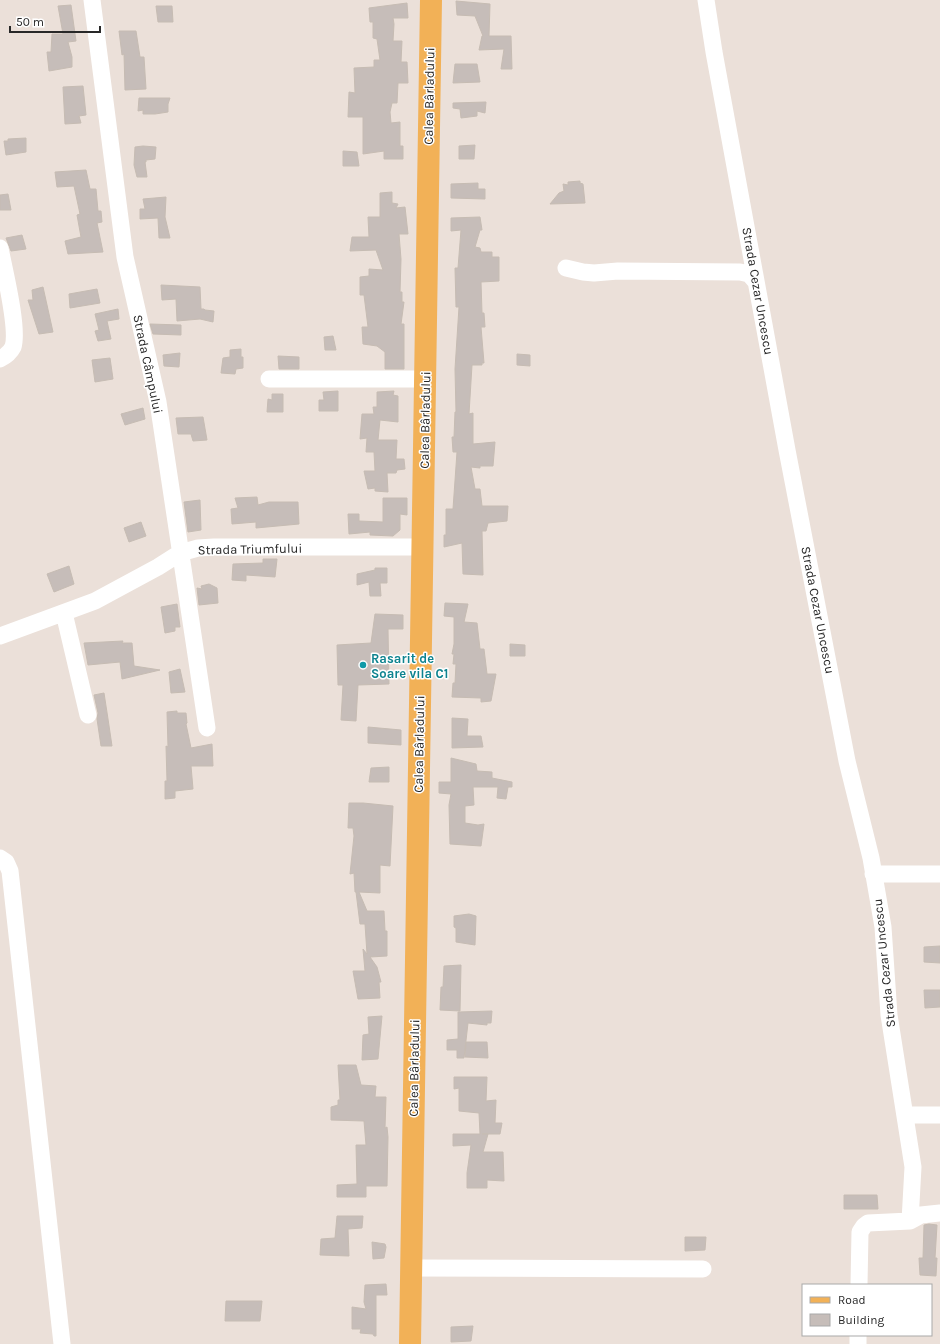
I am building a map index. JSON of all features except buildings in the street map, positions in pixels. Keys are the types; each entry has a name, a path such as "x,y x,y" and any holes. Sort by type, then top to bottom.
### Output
{"main road":[{"name":"Calea Bârladului","path":"410,1344 431,0"}],"street":[{"name":"Strada Câmpului","path":"92,0 125,257 158,402 207,728"},
{"name":"Strada Cezar Uncescu","path":"706,0 714,52 787,450 844,745 874,874 883,927 889,1015 913,1167 910,1221"},
{"path":"0,248 14,325 15,339 13,348 8,355 0,359"},
{"path":"566,268 594,273 618,271 740,272 749,274 756,282"},
{"path":"269,380 425,379"},
{"name":"Strada Triumfului","path":"0,636 95,601 158,567 180,553 198,548 423,547"},
{"path":"64,613 88,715"},
{"path":"0,858 6,862 10,871 62,1344"},
{"path":"874,874 940,874"},
{"path":"905,1115 940,1115"},
{"path":"859,1284 860,1232 864,1226 868,1223 875,1222 910,1221 921,1215 940,1213"},
{"path":"411,1268 704,1270"}],"place":[{"name":"Rasarit de Soare vila C1","path":"363,665"}]}
